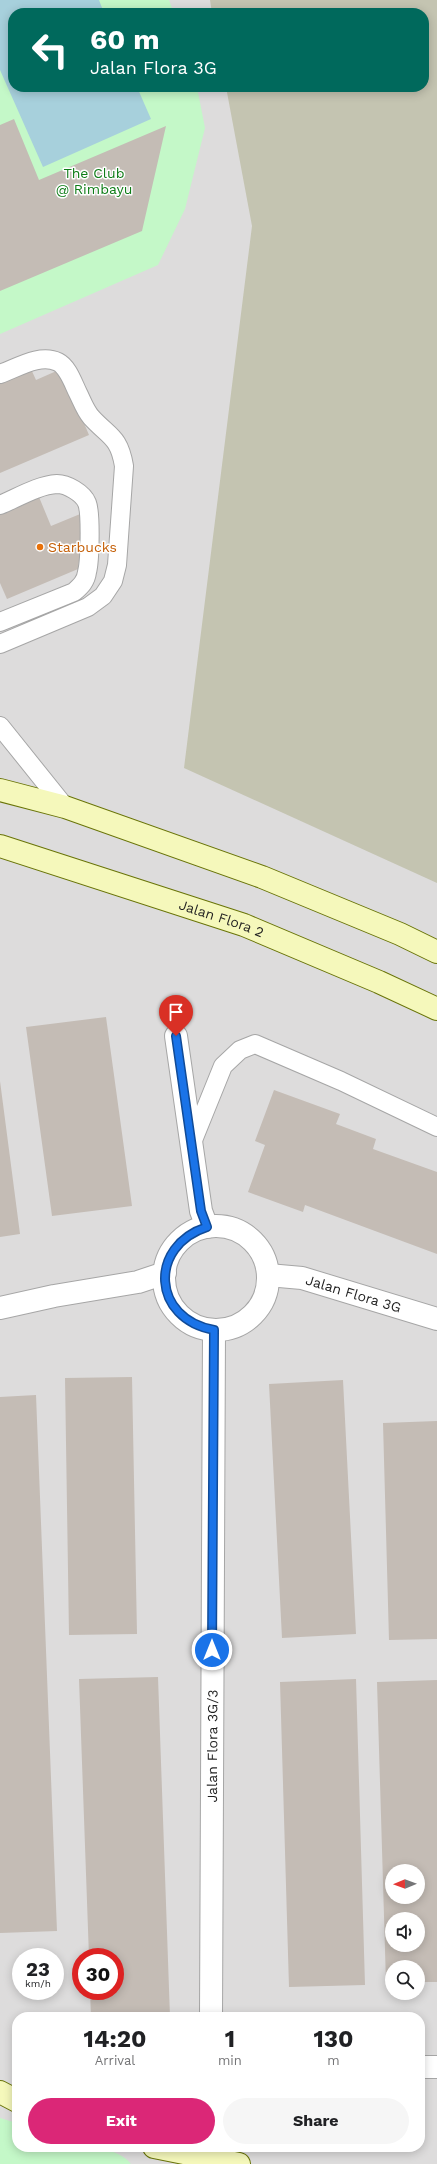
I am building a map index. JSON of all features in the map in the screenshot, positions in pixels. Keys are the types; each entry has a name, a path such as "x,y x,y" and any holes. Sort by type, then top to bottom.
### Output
{"street":[{"path":"0,790 65,806 262,877 393,931 437,952"},
{"name":"Jalan Flora 2","path":"0,846 244,925 379,982 437,1009"},
{"path":"176,1036 201,1211 207,1227"},
{"path":"220,1226 243,1233 261,1251 268,1275 267,1290 262,1303 253,1315 242,1324 228,1329 214,1330 200,1328 187,1322 176,1312 169,1300 165,1287 165,1273 168,1260 174,1248 194,1231 207,1227 220,1226"},
{"path":"0,1308 54,1296 138,1282 165,1273"},
{"name":"Jalan Flora 3G","path":"268,1275 302,1278 437,1318"},
{"name":"Jalan Flora 3G/3","path":"211,2012 214,1330"},
{"path":"425,2067 437,2067"},
{"path":"0,2092 12,2098"},
{"path":"161,2153 239,2164"}],"lane":[{"path":"0,374 33,361 48,360 59,363 69,374 85,408 92,418 116,440 122,452 124,466 117,565 113,581 103,596 88,606 0,644"},
{"path":"0,505 40,488 58,484 70,487 81,495 87,502 89,516 88,572 83,585 74,592 0,622"},
{"path":"0,726 65,806"},
{"path":"191,1145 223,1066 240,1050 255,1044 341,1081 437,1127"}],"shaded area":[{"path":"0,0 437,0 437,2164 0,2164"},
{"path":"210,0 437,0 437,883 184,768 252,226 227,92 429,92 429,8 211,8"}],"green space":[{"name":"The Club @ Rimbayu","path":"0,0 169,0 172,8 8,8 8,92 198,92 205,128 185,209 158,265 0,334"},
{"path":"0,2118 12,2122 12,2152 112,2152 122,2156 131,2164 0,2164"}],"water":[{"path":"0,0 99,0 102,8 8,8 8,88 0,70"},
{"path":"10,92 139,92 151,119 43,167"}],"building":[{"path":"14,119 39,180 166,126 142,231 0,291 0,125"},
{"path":"31,369 36,380 61,369 89,435 0,473 0,382"},
{"name":"Starbucks","path":"39,497 51,526 85,512 78,569 7,599 0,583 0,513"},
{"path":"106,1017 132,1206 52,1216 26,1027"},
{"path":"0,1081 20,1234 0,1237"},
{"path":"274,1090 340,1114 336,1124 376,1139 373,1149 437,1172 437,1254 305,1205 303,1212 248,1192 265,1145 255,1141"},
{"path":"132,1377 137,1634 69,1635 65,1378"},
{"path":"343,1380 356,1634 282,1638 269,1384"},
{"path":"36,1395 57,1931 0,1933 0,1397"},
{"path":"437,1421 437,1639 389,1640 383,1423"},
{"path":"158,1677 170,2012 91,2012 90,2000 124,2000 124,1948 89,1948 79,1679"},
{"path":"356,1679 365,1985 289,1987 280,1682"},
{"path":"437,1680 437,1982 425,1982 425,1960 385,1960 385,1952 425,1952 425,1912 385,1912 385,1950 377,1682"}],"place":[{"name":"Starbucks","path":"40,547"}],"route":[{"path":"176,1036 201,1211 207,1227 194,1231 183,1238 174,1248 168,1260 165,1273 165,1287 169,1300 176,1312 187,1322 200,1328 214,1330 212,1650"}]}
